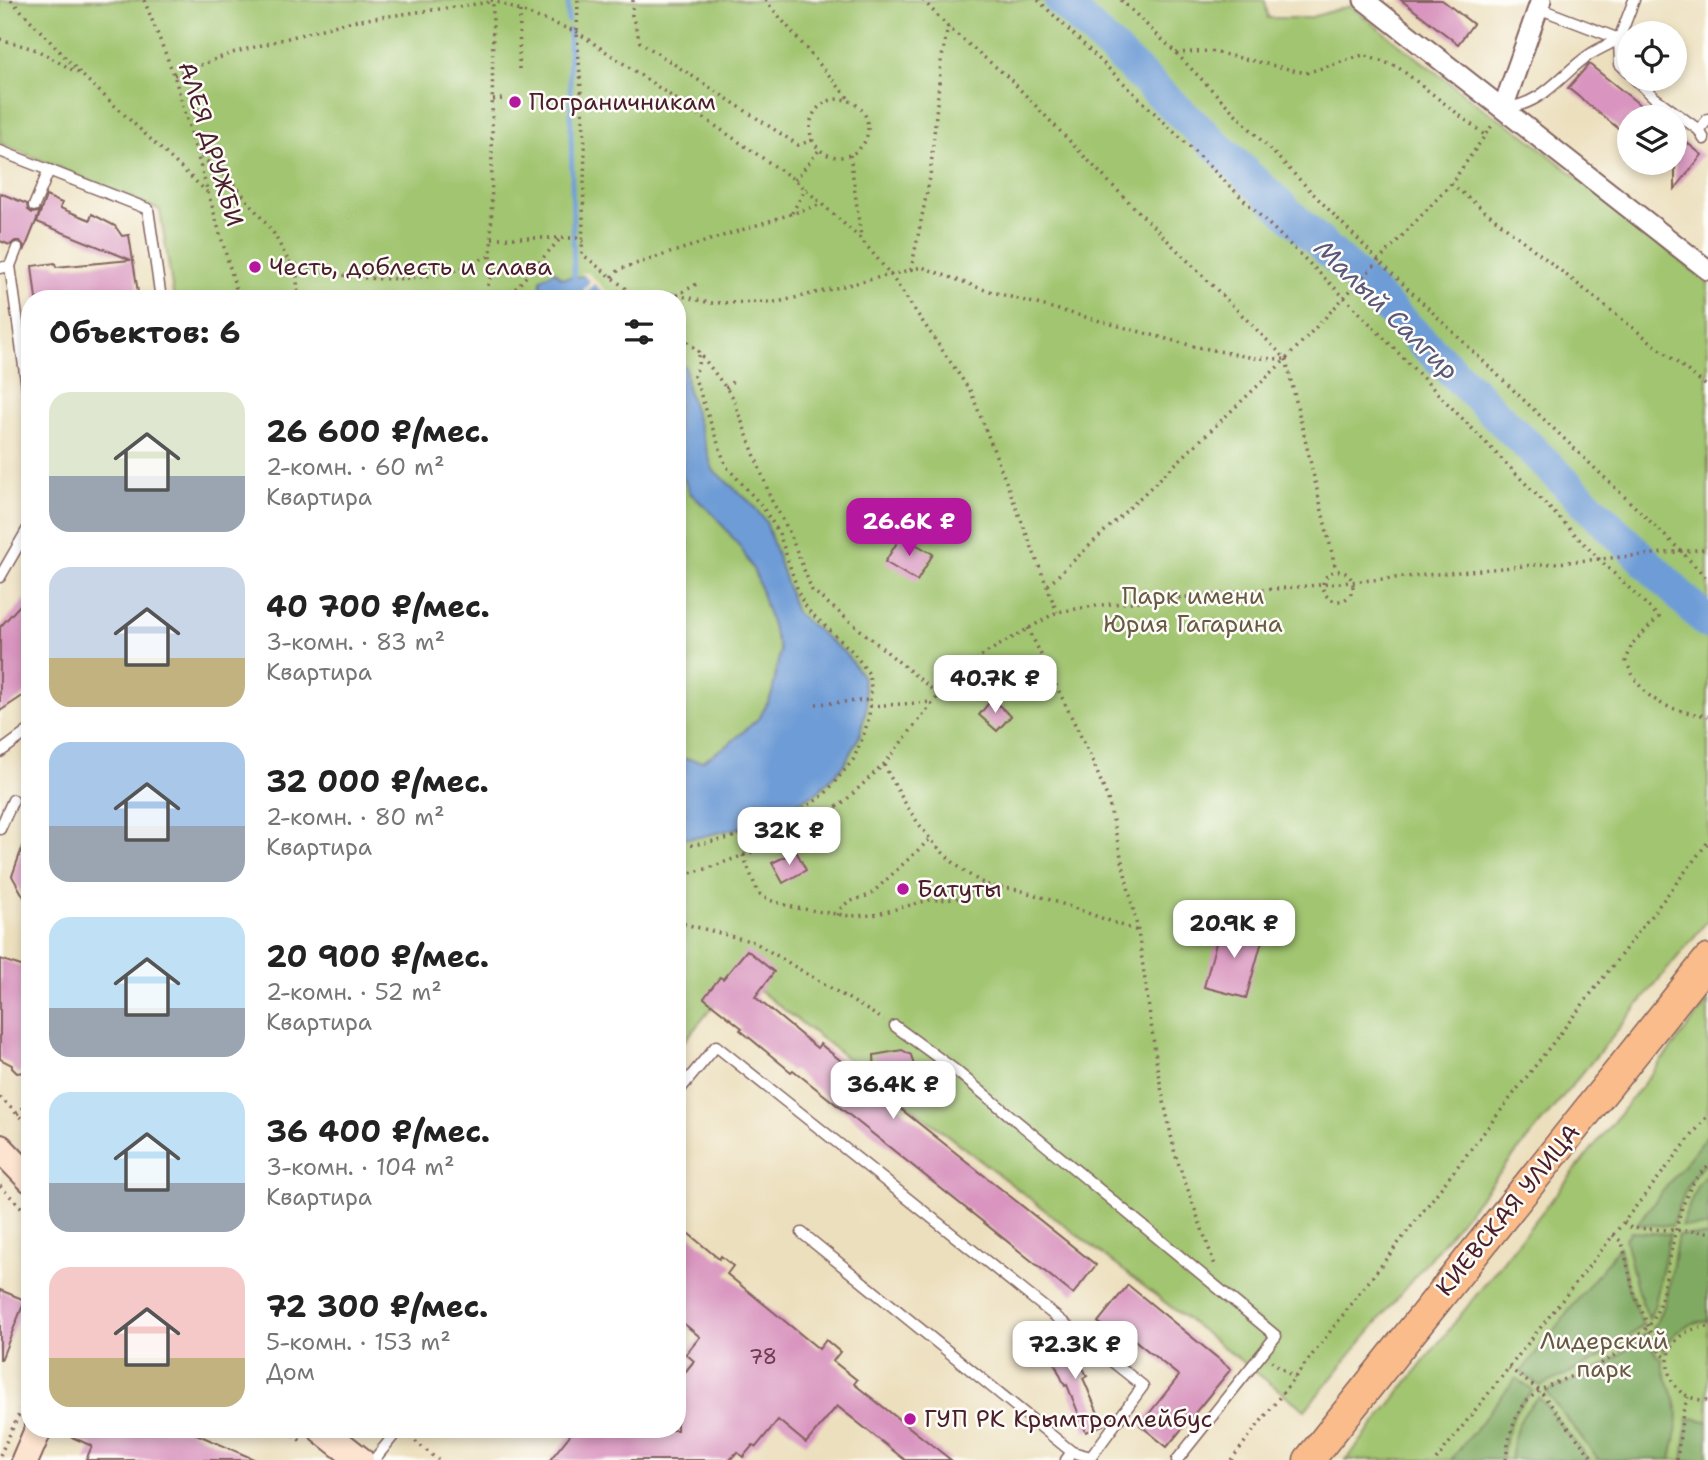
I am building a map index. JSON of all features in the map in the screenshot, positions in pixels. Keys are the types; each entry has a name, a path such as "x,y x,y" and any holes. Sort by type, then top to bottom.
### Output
{"main road":[{"name":"КИЕВСКАЯ УЛИЦА","path":"1309,1460 1708,960"},
{"path":"0,1148 21,1169"},
{"path":"25,1460 35,1438"},
{"path":"336,1438 360,1460"}],"street":[{"path":"1364,0 1708,270"},
{"path":"1503,108 1539,4"}],"lane":[{"path":"1626,21 1634,0"},
{"path":"1539,4 1617,38"},
{"path":"1503,108 1521,106 1559,83 1589,55 1617,40"},
{"path":"1648,91 1702,135 1708,119"},
{"path":"0,151 148,209 160,290"},
{"path":"34,206 49,170"},
{"path":"17,248 5,267 21,358"},
{"path":"0,577 21,541"},
{"path":"0,751 21,736"},
{"path":"0,829 13,800"},
{"path":"895,1026 955,1070 1276,1336 1177,1460"},
{"path":"686,1082 716,1046 1143,1386 1091,1457 1069,1456 802,1233"},
{"path":"374,1460 392,1438"}],"path":[{"path":"10,0 83,76 208,194"},
{"name":"АЛЕЯ ДРУЖБИ","path":"144,0 173,75 236,290"},
{"path":"486,290 491,275 492,255 492,0"},
{"path":"173,75 232,53 352,21 492,0 577,32 806,188 861,239 890,274 971,392 1057,612"},
{"path":"578,0 577,32 585,146 583,254 628,290"},
{"path":"633,0 632,15 640,42 798,145 813,140"},
{"path":"765,0 866,117 866,139 859,149 850,155 829,155 813,140 810,129 812,117 818,107 828,101 851,101"},
{"path":"923,0 947,27 1009,78 1286,359 1336,570"},
{"path":"1038,0 1345,295 1599,559 1659,617 1632,644 1626,661 1640,689 1660,704 1686,713 1708,716"},
{"path":"1121,0 1378,260 1708,580"},
{"path":"519,69 520,11"},
{"path":"911,270 930,177 947,27"},
{"path":"0,39 37,50 83,76"},
{"path":"1176,53 1210,51 1306,73 1363,55 1398,67 1486,136"},
{"path":"493,100 502,99"},
{"path":"1048,585 1286,359 1451,184 1503,108"},
{"path":"795,180 820,149"},
{"path":"195,150 236,186 274,234 296,276 297,290"},
{"path":"850,155 861,239"},
{"path":"1451,184 1708,387"},
{"path":"792,213 806,188"},
{"path":"612,277 620,269 822,204"},
{"path":"492,238 577,238 583,242"},
{"path":"514,290 560,239"},
{"path":"289,262 348,277 403,278 458,269 492,255"},
{"path":"686,297 709,303 778,302 922,267 985,290 1193,346 1254,358 1286,359"},
{"path":"686,290 700,282"},
{"path":"686,340 699,352 732,396 772,501 788,528 812,590 939,695"},
{"path":"686,846 730,838 774,824 794,815 824,795 853,760 863,737 870,706 869,674 832,629 809,611 800,597 779,533 762,506 726,466 694,376 699,352"},
{"path":"726,388 733,381"},
{"path":"686,874 782,841 845,801 884,764 939,695 984,654 1057,612 1708,549"},
{"path":"1336,570 1346,572 1353,583 1351,594 1338,601 1328,598 1322,586 1327,575 1336,570"},
{"path":"1028,628 1091,757 1108,799 1138,931 1158,1073 1175,1154 1224,1293"},
{"path":"816,704 870,700"},
{"path":"870,706 933,702"},
{"path":"884,764 906,809 930,839 952,862 985,885 1022,891 1138,931"},
{"path":"837,915 848,902 870,895 930,839"},
{"path":"1231,1460 1708,842"},
{"path":"743,855 758,893 769,900 796,908 837,915 874,915 929,900 956,899 985,885"},
{"path":"686,924 736,935 754,942 895,1026"},
{"path":"0,1097 21,1118"},
{"path":"17,1114 21,1110"},
{"path":"1436,1460 1708,1115"},
{"path":"1506,1460 1510,1432 1522,1407 1540,1391 1599,1365 1620,1352 1654,1320 1675,1230 1693,1184 1708,1167"},
{"path":"0,1186 21,1207"},
{"path":"1624,1222 1631,1228 1708,1232"},
{"path":"1613,1236 1622,1242 1634,1293 1660,1353 1667,1358"},
{"path":"1708,1327 1687,1331 1671,1347 1667,1358 1667,1370 1678,1390 1688,1397 1708,1401"},
{"path":"1261,1354 1295,1378"},
{"path":"1509,1368 1540,1391 1594,1460"},
{"path":"1677,1460 1688,1397"},
{"path":"411,1438 438,1460"}],"green space":[{"name":"Парк имени Юрия Гагарина","path":"0,0 1265,0 1268,18 1308,18 1350,6 1481,107 1522,133 1708,283 1708,920 1305,1410 739,975 686,1039 686,290 173,290 160,210 0,143"},
{"name":"Лидерский парк","path":"1708,1002 1708,1460 1346,1460"},
{"path":"1708,1134 1708,1162 1690,1182 1672,1226 1637,1224"},
{"path":"1708,1172 1708,1227 1681,1226 1697,1186"},
{"path":"1631,1232 1670,1234 1655,1304 1649,1319 1638,1292 1625,1239"},
{"path":"1678,1235 1708,1236 1708,1321 1693,1323 1681,1329 1664,1351 1653,1327 1667,1297"},
{"path":"1619,1247 1630,1294 1643,1325 1595,1360 1540,1386 1521,1372"},
{"path":"1646,1333 1657,1356 1662,1359 1677,1408 1677,1427 1671,1460 1599,1460 1546,1392 1600,1368"},
{"path":"1516,1378 1533,1391 1519,1406 1510,1422 1502,1460 1451,1460"},
{"path":"1539,1397 1589,1460 1510,1460 1518,1425"},
{"path":"1696,1418 1708,1422 1708,1460 1683,1460 1688,1419"}],"water":[{"path":"555,271 561,278 586,276 601,290 540,290 541,279"},
{"path":"686,368 687,387 713,470 751,503 766,522 796,613 846,654 862,676 867,705 860,735 844,765 818,792 754,824 686,838 686,759 702,761 729,744 760,717 772,694 780,651 756,575 741,548 715,516 690,493 686,484"}],"pier":[{"path":"581,273 588,273 606,290 600,290 594,284 589,290 583,290 590,281"}],"building":[{"path":"1401,0 1442,0 1473,24 1458,44"},
{"path":"1589,64 1617,86 1617,91 1623,91 1640,105 1617,105 1617,127 1568,88"},
{"path":"1687,143 1702,155 1687,174"},
{"path":"1675,175 1686,175 1675,189"},
{"path":"0,193 27,204 32,213 41,209 24,251 20,241 10,245 0,241"},
{"path":"46,196 62,203 60,208 90,220 92,214 115,226 122,236 129,235 138,290 35,290 32,266 55,263 56,267 131,260 37,222"},
{"path":"901,536 933,554 917,581 885,562"},
{"path":"21,604 21,697 0,711 0,627"},
{"path":"992,699 1011,716 997,731 979,715"},
{"path":"21,851 21,892 12,876"},
{"path":"796,851 806,870 783,883 772,863"},
{"path":"1222,921 1264,934 1246,998 1204,987"},
{"path":"747,950 774,972 755,997 817,1048 820,1044 876,1089 874,1055 902,1050 911,1055 918,1080 914,1087 881,1093 1096,1265 1073,1294 793,1070 791,1072 704,998"},
{"path":"0,959 21,966 21,1072 17,1073 12,1065 0,1059"},
{"path":"686,1232 719,1259 721,1256 733,1266 727,1274 819,1349 826,1340 840,1352 833,1361 857,1380 854,1384 951,1460 905,1460 837,1406 806,1443 778,1420 756,1447 753,1445 743,1457 737,1452 730,1460 550,1460 568,1438 686,1438 686,1371 694,1361 686,1354 700,1337 686,1325"},
{"path":"1128,1285 1231,1369 1167,1447 1140,1425 1179,1376 1132,1338 1126,1345 1098,1322"},
{"path":"0,1290 21,1298 21,1310 0,1360"},
{"path":"1067,1335 1087,1376 1083,1378 1103,1425 1086,1432 1067,1385 1065,1386 1046,1345"},
{"path":"74,1438 205,1438 256,1460 86,1460 92,1446"}],"waterway":[{"path":"568,0 568,21"},
{"name":"Малый Салгир","path":"1060,0 1347,268 1708,623"},
{"path":"569,30 574,278"}],"place":[{"name":"Пограничникам","path":"515,102"},
{"name":"Честь, доблесть и слава","path":"255,267"},
{"name":"Батуты","path":"903,889"},
{"name":"ГУП РК Крымтроллейбус","path":"910,1419"}]}
